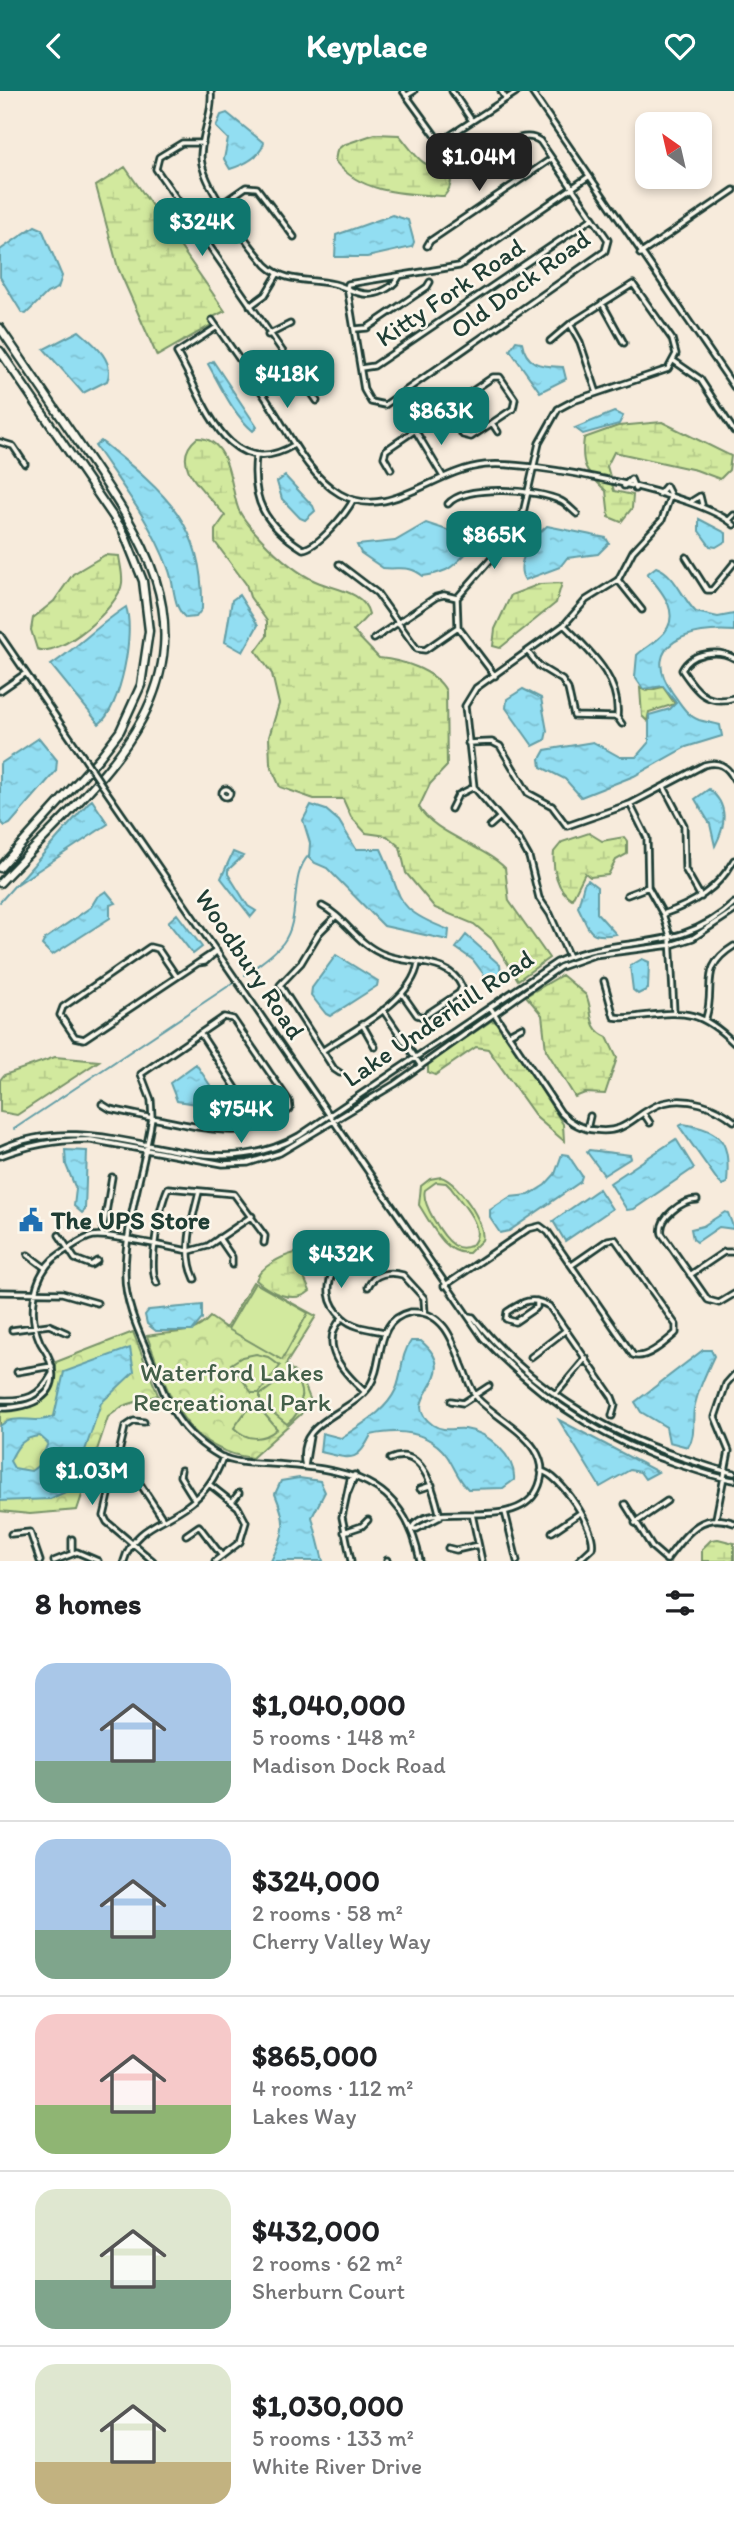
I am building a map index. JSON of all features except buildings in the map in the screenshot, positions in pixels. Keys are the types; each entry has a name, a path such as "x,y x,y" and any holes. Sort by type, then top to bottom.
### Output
{"highway":[{"path":"0,328 136,528 157,579 164,631 155,688 132,735 90,786 0,883"},
{"path":"0,351 123,531 142,576 149,619 142,680 120,731 0,868"}],"street":[{"path":"211,91 211,120 203,143 204,174 261,259 277,275 372,294 388,288 399,277"},
{"path":"403,91 438,142 518,91"},
{"path":"406,96 414,91"},
{"path":"452,91 473,122"},
{"path":"501,91 506,99"},
{"path":"531,91 640,254 734,387"},
{"name":"Old Dock Road","path":"347,287 367,398 370,402 385,405 602,255 608,240 540,141 526,135 519,137 465,174 458,174"},
{"path":"203,143 182,143 159,157 156,169 268,335 317,401"},
{"path":"427,246 430,241 551,159"},
{"path":"347,287 355,282 459,266 588,177"},
{"path":"223,204 246,187 257,188 294,237"},
{"path":"640,254 734,190"},
{"name":"Kitty Fork Road","path":"361,368 374,366 593,218"},
{"path":"250,306 265,295 277,275"},
{"path":"355,330 367,328 427,287 430,282"},
{"path":"495,676 458,627 457,598 520,526 532,467 543,434 558,409 597,393 663,372 674,361 675,346 636,287 627,285 550,341"},
{"path":"602,303 624,343"},
{"path":"212,320 294,445 327,484 353,500 389,501 442,475 485,465 532,467 671,496 703,506 734,525"},
{"path":"268,335 290,324"},
{"path":"570,324 580,342 597,393"},
{"path":"217,327 177,353 223,435 235,447 256,456 282,452 294,445"},
{"path":"674,361 700,379 734,431"},
{"path":"391,469 384,459 384,452 493,376 500,377 515,399 513,409 471,437 466,437 446,409"},
{"path":"492,423 498,432"},
{"path":"415,430 442,475"},
{"path":"0,442 13,446 25,464"},
{"path":"256,456 254,481 260,506 271,523 303,549 310,548 341,518 353,500"},
{"path":"624,486 631,479 635,489"},
{"path":"571,962 550,914 539,898 529,857 520,841 474,787 468,743 467,698 564,625 586,600 618,580 633,551 662,520 671,496 666,486 659,494"},
{"path":"448,505 454,498 477,493 527,493 561,501 577,515"},
{"path":"691,502 700,495 703,506"},
{"path":"729,520 734,515"},
{"path":"686,557 707,590 712,590 734,563"},
{"path":"338,564 376,591 417,649 425,650 458,627"},
{"path":"618,580 642,610"},
{"path":"374,639 436,597 444,595 457,598"},
{"path":"564,625 598,662 612,683 617,695 617,717 622,724"},
{"name":"Woodbury Road","path":"0,635 330,1114 444,1286 468,1316 468,1321 515,1373 590,1427 638,1451 734,1480"},
{"path":"527,652 539,666 562,680 568,689 574,716 617,717"},
{"path":"734,657 718,652 697,656 682,670 694,689 704,697 721,701 734,698"},
{"path":"0,691 26,673"},
{"path":"468,743 492,742 500,745 528,793 551,806 567,826 630,804 713,763 728,769 734,779"},
{"path":"451,809 458,795 474,787"},
{"path":"664,787 684,825 687,876 701,897"},
{"path":"630,804 647,838 648,887 663,914 671,942 674,1012"},
{"path":"490,826 499,818"},
{"path":"663,914 701,897 723,877 734,860"},
{"path":"626,895 648,887"},
{"name":"Lake Underhill Road","path":"0,1149 29,1139 69,1133 90,1134 208,1156 247,1156 295,1139 536,975 569,957 601,948 671,942 703,926 734,904"},
{"path":"322,906 368,947 390,957 449,972 461,983 462,990 422,1017 417,1015 403,995"},
{"name":"Lake Underhill Road","path":"0,1156 50,1140 70,1139 91,1140 202,1161 248,1163 280,1153 421,1066 496,1014 544,976 571,962 594,955 671,942 705,932 734,911"},
{"path":"335,917 319,933 303,960 279,985 322,1051 340,1073"},
{"path":"706,1018 708,977 714,963 734,946"},
{"path":"177,977 158,950 150,947 63,1007 60,1015 75,1037 83,1039 177,977 198,963 205,963 216,955 216,951"},
{"path":"322,1051 403,995 413,980 418,962"},
{"path":"604,981 614,1017 674,1012 706,1018 734,1043"},
{"path":"490,1007 561,1113 575,1125 587,1129 619,1131 660,1104 671,1101 703,1105 723,1112 734,1121"},
{"path":"383,1010 421,1066"},
{"path":"102,1104 110,1109 152,1118 219,1130 260,1125 287,1112 291,1107 289,1101 232,1018 224,1017 141,1075 151,1100 152,1118 129,1241 125,1277 130,1308 174,1417 197,1441 223,1457 241,1462 305,1466 355,1475 386,1494 411,1528 419,1561"},
{"path":"362,1024 375,1047"},
{"path":"509,1034 522,1027"},
{"path":"200,1033 260,1125"},
{"path":"657,1098 660,1104"},
{"path":"644,1115 650,1123"},
{"path":"587,1129 590,1116"},
{"path":"102,1236 112,1177"},
{"path":"156,1283 152,1275 155,1246 168,1188 234,1194 265,1236 264,1243"},
{"path":"195,1279 190,1251 199,1192"},
{"path":"697,1200 690,1201 666,1217 661,1226 662,1234 712,1302 721,1302 734,1294"},
{"path":"0,1408 36,1404 50,1390 52,1366 36,1326 35,1292 44,1268 68,1249 93,1236 102,1236 190,1251 201,1249 252,1216"},
{"path":"444,1286 535,1226 547,1230 635,1357 644,1356 677,1333 676,1325 615,1239 608,1240 572,1265"},
{"path":"60,1235 80,1263 91,1265 97,1261"},
{"path":"378,1236 341,1260 331,1271 329,1292 342,1318 352,1324 384,1332"},
{"path":"219,1238 232,1257 232,1265"},
{"path":"690,1275 724,1252 734,1252"},
{"path":"28,1255 44,1268"},
{"path":"368,1287 372,1280 383,1274 403,1275 424,1298 425,1313"},
{"path":"0,1292 73,1295 97,1303"},
{"path":"537,1301 537,1307 515,1322 506,1319 508,1312 522,1302 537,1301 549,1306 613,1399 612,1416"},
{"path":"305,1466 310,1436 319,1423 365,1392 374,1375 384,1332 401,1315 425,1313 440,1321 450,1335 475,1395 532,1444 539,1457 541,1471 538,1486 531,1499 519,1508 505,1512 440,1517 416,1529 411,1528"},
{"name":"Woodbury Road","path":"468,1316 474,1317 488,1335 555,1395 595,1421 642,1444 734,1473"},
{"path":"342,1318 333,1335 334,1354 342,1370 365,1392"},
{"path":"12,1330 49,1325 67,1333"},
{"path":"531,1357 566,1330"},
{"path":"555,1395 586,1359"},
{"path":"17,1372 52,1366"},
{"path":"0,1400 30,1398 44,1388 52,1374"},
{"path":"716,1518 722,1478 732,1451 715,1417 726,1384 734,1375"},
{"path":"451,1401 461,1404 489,1386"},
{"path":"144,1422 134,1421 125,1427 104,1516 153,1561"},
{"path":"390,1459 399,1456 416,1463 432,1485 440,1517"},
{"path":"124,1561 133,1544 148,1527 195,1500 209,1484 223,1457"},
{"path":"181,1470 180,1476 195,1500"},
{"path":"541,1471 554,1477 591,1530 593,1540 590,1551 578,1561"},
{"path":"113,1472 137,1479 163,1519"},
{"path":"351,1561 342,1514 355,1475"},
{"path":"209,1484 243,1514 246,1528 240,1542 215,1561"},
{"path":"420,1489 432,1485"},
{"path":"232,1502 239,1493"},
{"path":"635,1523 667,1501"},
{"path":"625,1504 652,1547 667,1560 691,1528 716,1518 734,1523"},
{"path":"505,1512 517,1561"},
{"path":"552,1532 580,1513"},
{"path":"472,1514 482,1561"},
{"path":"344,1532 362,1526 368,1520"},
{"path":"186,1535 200,1526 222,1556"},
{"path":"11,1534 21,1531 33,1535 40,1561"},
{"path":"72,1539 72,1552"},
{"path":"448,1548 456,1550 478,1545"},
{"path":"54,1561 72,1552 84,1553 98,1561"}],"green space":[{"path":"375,134 399,135 424,163 430,166 445,164 451,180 444,196 399,193 371,186 346,172 335,161 337,150 343,145"},
{"path":"125,167 225,311 209,319 211,325 157,356 118,268 96,186"},
{"path":"662,422 731,456 729,470 720,479 696,470 614,452 607,466 614,491 633,495 632,508 621,522 609,517 606,491 584,463 584,438 618,426"},
{"path":"197,438 216,445 222,454 239,511 266,544 303,574 319,583 353,595 366,606 369,614 353,631 379,658 426,671 441,683 446,691 447,766 430,784 419,807 446,832 484,852 505,868 509,901 549,958 518,980 493,940 474,924 435,908 406,873 400,847 387,836 366,833 351,817 343,799 314,799 280,787 270,764 269,737 279,704 272,674 256,651 267,636 267,621 250,597 246,584 215,542 215,530 225,516 194,480 186,459 188,448"},
{"path":"105,555 119,556 122,583 119,593 100,617 73,639 47,650 37,649 31,630 33,618 54,601 73,574"},
{"path":"562,583 556,603 500,648 493,646 495,629 511,595 540,584"},
{"path":"663,687 675,704 649,712 647,721 642,716 640,688 646,691"},
{"path":"589,833 602,841 624,837 627,841 627,854 616,860 608,875 590,877 585,873 572,899 557,878 554,852 562,842"},
{"path":"562,975 586,995 593,1024 607,1037 617,1058 605,1094 585,1093 575,1097 546,1050 542,1015 526,996"},
{"path":"491,1021 498,1022 563,1124 564,1141 537,1118 488,1049 476,1047 435,1075 428,1072 428,1064"},
{"path":"55,1057 99,1061 17,1115 0,1112 0,1080 4,1075"},
{"path":"441,1177 448,1180 462,1194 475,1214 480,1224 482,1240 469,1253 452,1249 445,1243 419,1205 421,1186 430,1179","holes":["436,1182 446,1183 472,1216 477,1232 471,1246 462,1248 449,1241 429,1211 425,1190"]},
{"path":"295,1253 302,1263 300,1269 310,1291 297,1297 289,1297 268,1289 256,1280 272,1263"},
{"name":"Waterford Lakes Recreational Park","path":"253,1282 316,1316 286,1364 303,1381 310,1399 301,1414 252,1458 228,1453 194,1431 171,1398 147,1336 189,1331 210,1317 226,1328"},
{"path":"255,1283 308,1313 282,1360 228,1329"},
{"path":"133,1332 158,1395 123,1406 108,1417 77,1510 30,1514 0,1511 0,1409 24,1408 42,1401 52,1386 56,1362"},
{"path":"256,1354 268,1357 280,1366 259,1393 252,1393 231,1364 242,1357"},
{"path":"291,1372 299,1385 301,1399 297,1412 287,1424 260,1402 260,1395"},
{"path":"257,1405 277,1429 266,1436 255,1438 234,1428 246,1411"},
{"path":"711,1540 734,1543 734,1561 702,1561 702,1549"}],"water":[{"path":"227,113 264,143 255,156 230,169 224,159 228,139 216,127 221,115"},
{"path":"392,215 408,220 414,242 412,247 367,257 335,257 336,235"},
{"path":"35,226 42,229 62,276 58,288 47,293 26,314 22,313 0,277 0,250"},
{"path":"79,331 102,353 109,374 107,381 83,393 44,349"},
{"path":"516,341 522,342 531,361 563,367 566,379 540,392 510,350"},
{"path":"213,361 257,427 253,431 239,417 223,391 208,364"},
{"path":"614,412 623,416 619,424 583,434 575,428"},
{"path":"101,441 161,494 188,531 201,579 202,609 196,617 186,618 178,608 161,551 135,505 95,446"},
{"path":"285,476 313,506 315,511 305,520 282,499 277,482"},
{"path":"484,513 494,516 482,536 451,567 435,574 423,576 408,569 383,568 361,553 357,545 395,541 426,523 450,531"},
{"path":"699,519 726,533 726,541 716,547 710,546 699,531"},
{"path":"547,526 606,538 609,543 598,554 567,558 560,567 525,580 522,573 523,558 531,543"},
{"path":"656,567 669,575 696,612 718,617 734,614 734,631 718,630 687,636 674,642 661,661 663,675 684,708 699,720 720,725 722,736 686,747 634,776 581,797 565,779 541,767 540,759 545,750 593,742 620,757 636,757 649,742 649,715 670,709 676,703 663,686 643,689 635,677 637,655 660,637 670,621 668,604 647,574"},
{"path":"239,595 258,625 243,652 225,642 232,600"},
{"path":"126,607 129,634 120,687 107,715 99,724 51,665"},
{"path":"523,689 541,698 547,731 545,740 533,746 506,708 507,699"},
{"path":"39,738 57,760 56,771 10,824 5,826 0,821 0,764"},
{"path":"709,789 720,802 724,816 722,830 715,846 710,824 695,799"},
{"path":"92,800 108,824 16,885 88,803"},
{"path":"311,805 326,810 339,821 356,849 381,849 397,891 407,907 416,915 449,930 448,940 384,926 327,868 315,863 309,857 310,843 303,820"},
{"path":"233,852 243,856 228,870 228,874 248,906 256,911 251,917 221,878"},
{"path":"588,880 597,887 597,913 616,934 594,934 588,927 578,907 584,884"},
{"path":"106,891 116,903 110,905 110,918 52,955 42,945 45,939 91,907 97,897"},
{"path":"177,914 202,947 193,954 168,922"},
{"path":"466,935 500,965 502,982 492,985 473,960 456,948"},
{"path":"336,955 378,981 377,986 330,1016 311,995 312,988"},
{"path":"642,959 649,962 648,989 638,994 633,990 630,966"},
{"path":"196,1064 222,1103 220,1108 177,1101 170,1083"},
{"path":"683,1124 708,1130 722,1141 727,1158 727,1183 722,1185 718,1181 679,1126"},
{"path":"676,1139 694,1168 634,1209 627,1210 610,1183"},
{"path":"65,1150 87,1151 85,1210 82,1213 74,1206 76,1189 66,1165"},
{"path":"589,1150 630,1155 631,1158 604,1175 587,1152"},
{"path":"562,1154 568,1155 582,1176 580,1182 509,1231 500,1233 490,1218 490,1210 510,1197 529,1195 545,1185 555,1174"},
{"path":"599,1189 612,1209 565,1241 553,1221"},
{"path":"725,1212 728,1213 734,1229 719,1227 697,1242 693,1239 691,1229 703,1226"},
{"path":"202,1305 202,1319 192,1331 156,1331 147,1324 145,1315 149,1310"},
{"path":"411,1341 421,1341 433,1354 437,1366 435,1377 421,1405 423,1415 437,1427 474,1431 499,1447 510,1463 514,1480 503,1488 468,1489 439,1447 412,1433 371,1435 361,1451 351,1457 320,1452 322,1433 341,1438 386,1405 396,1389 405,1353"},
{"path":"130,1348 134,1372 101,1403 72,1489 50,1499 0,1501 0,1426 13,1420 40,1420 54,1416 64,1372","holes":["40,1436 48,1443 39,1465 31,1471 14,1468 10,1461 25,1440"]},
{"path":"703,1350 711,1350 714,1356 696,1402 693,1433 688,1447 669,1442 666,1427 641,1412 635,1402"},
{"path":"559,1420 658,1472 645,1479 640,1472 630,1470 600,1487"},
{"path":"299,1478 320,1481 325,1492 312,1517 323,1561 271,1561 283,1528 282,1513 275,1494 281,1481"}],"waterway":[{"path":"245,975 275,952 289,933 299,875 309,855"},
{"path":"0,902 16,884"},
{"path":"14,1129 233,983"}],"place":[{"name":"The UPS Store","path":"31,1220"}]}
